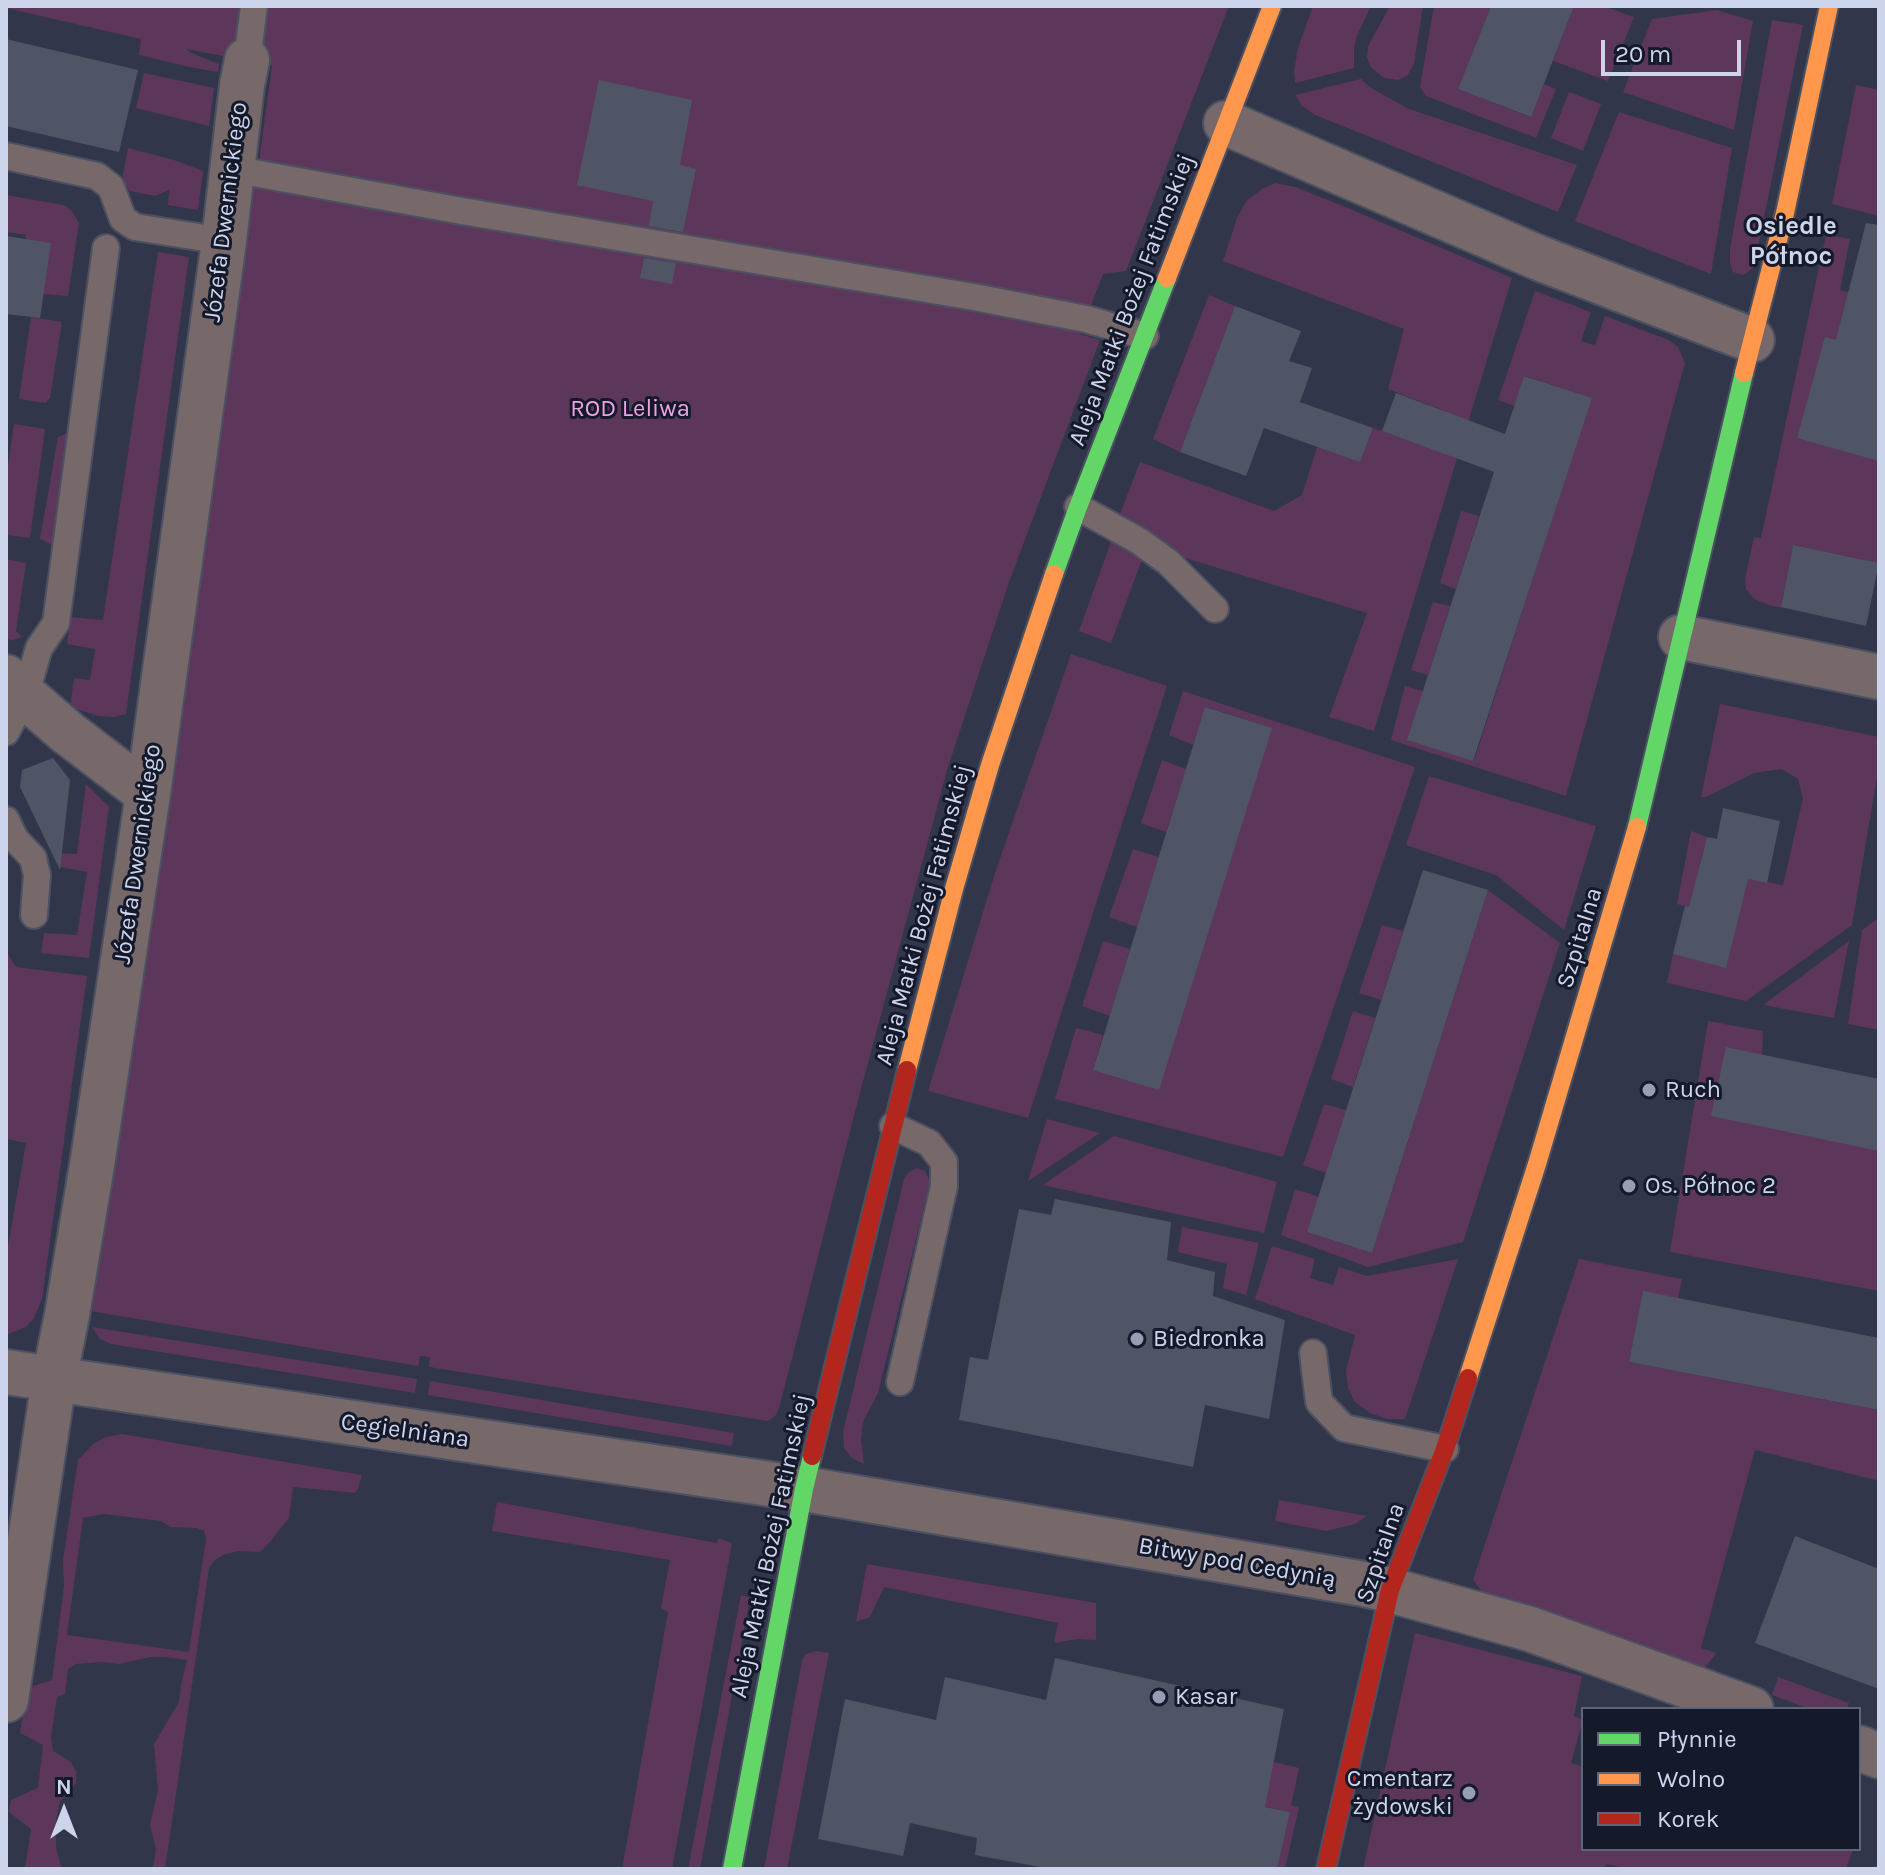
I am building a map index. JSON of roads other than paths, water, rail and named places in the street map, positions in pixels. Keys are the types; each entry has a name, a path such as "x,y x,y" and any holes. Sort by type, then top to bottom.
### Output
{"street":[{"name":"Aleja Matki Bożej Fatimskiej","path":"732,1869 804,1489 954,889 990,765 1078,507 1272,6"},
{"name":"Szpitalna","path":"1326,1869 1390,1590 1445,1449 1537,1164 1636,833 1752,340 1785,213 1829,6"},
{"name":"Józefa Dwernickiego","path":"6,1700 148,794 247,60"},
{"path":"1226,123 1539,258 1752,340"},
{"path":"1681,637 1879,677"},
{"path":"12,702 68,733 148,794"},
{"name":"Cegielniana","path":"6,1372 804,1489"},
{"name":"Bitwy pod Cedynią","path":"804,1489 1390,1590 1530,1629 1745,1707"}],"lane":[{"name":"Józefa Dwernickiego","path":"247,60 254,6"},
{"path":"6,156 97,176 111,187 123,219 135,227 224,241"},
{"path":"232,169 477,214 974,297 1086,319 1145,336"},
{"path":"12,702 39,648 56,623 106,248"},
{"path":"1078,507 1139,541 1168,562 1215,609"},
{"path":"6,820 15,839 33,858 37,875 34,915"},
{"path":"893,1126 929,1143 944,1162 944,1186 900,1382"},
{"path":"1313,1353 1319,1402 1344,1428 1445,1449"}],"place":[{"name":"Ruch","path":"1649,1090"},
{"name":"Os. Północ 2","path":"1629,1186"},
{"name":"Biedronka","path":"1137,1339"},
{"name":"Kasar","path":"1159,1697"},
{"name":"Cmentarz żydowski","path":"1469,1793"}],"district":[{"name":"Osiedle Północ","path":"1791,242"}],"park label":[{"name":"ROD Leliwa","path":"630,409"}]}
